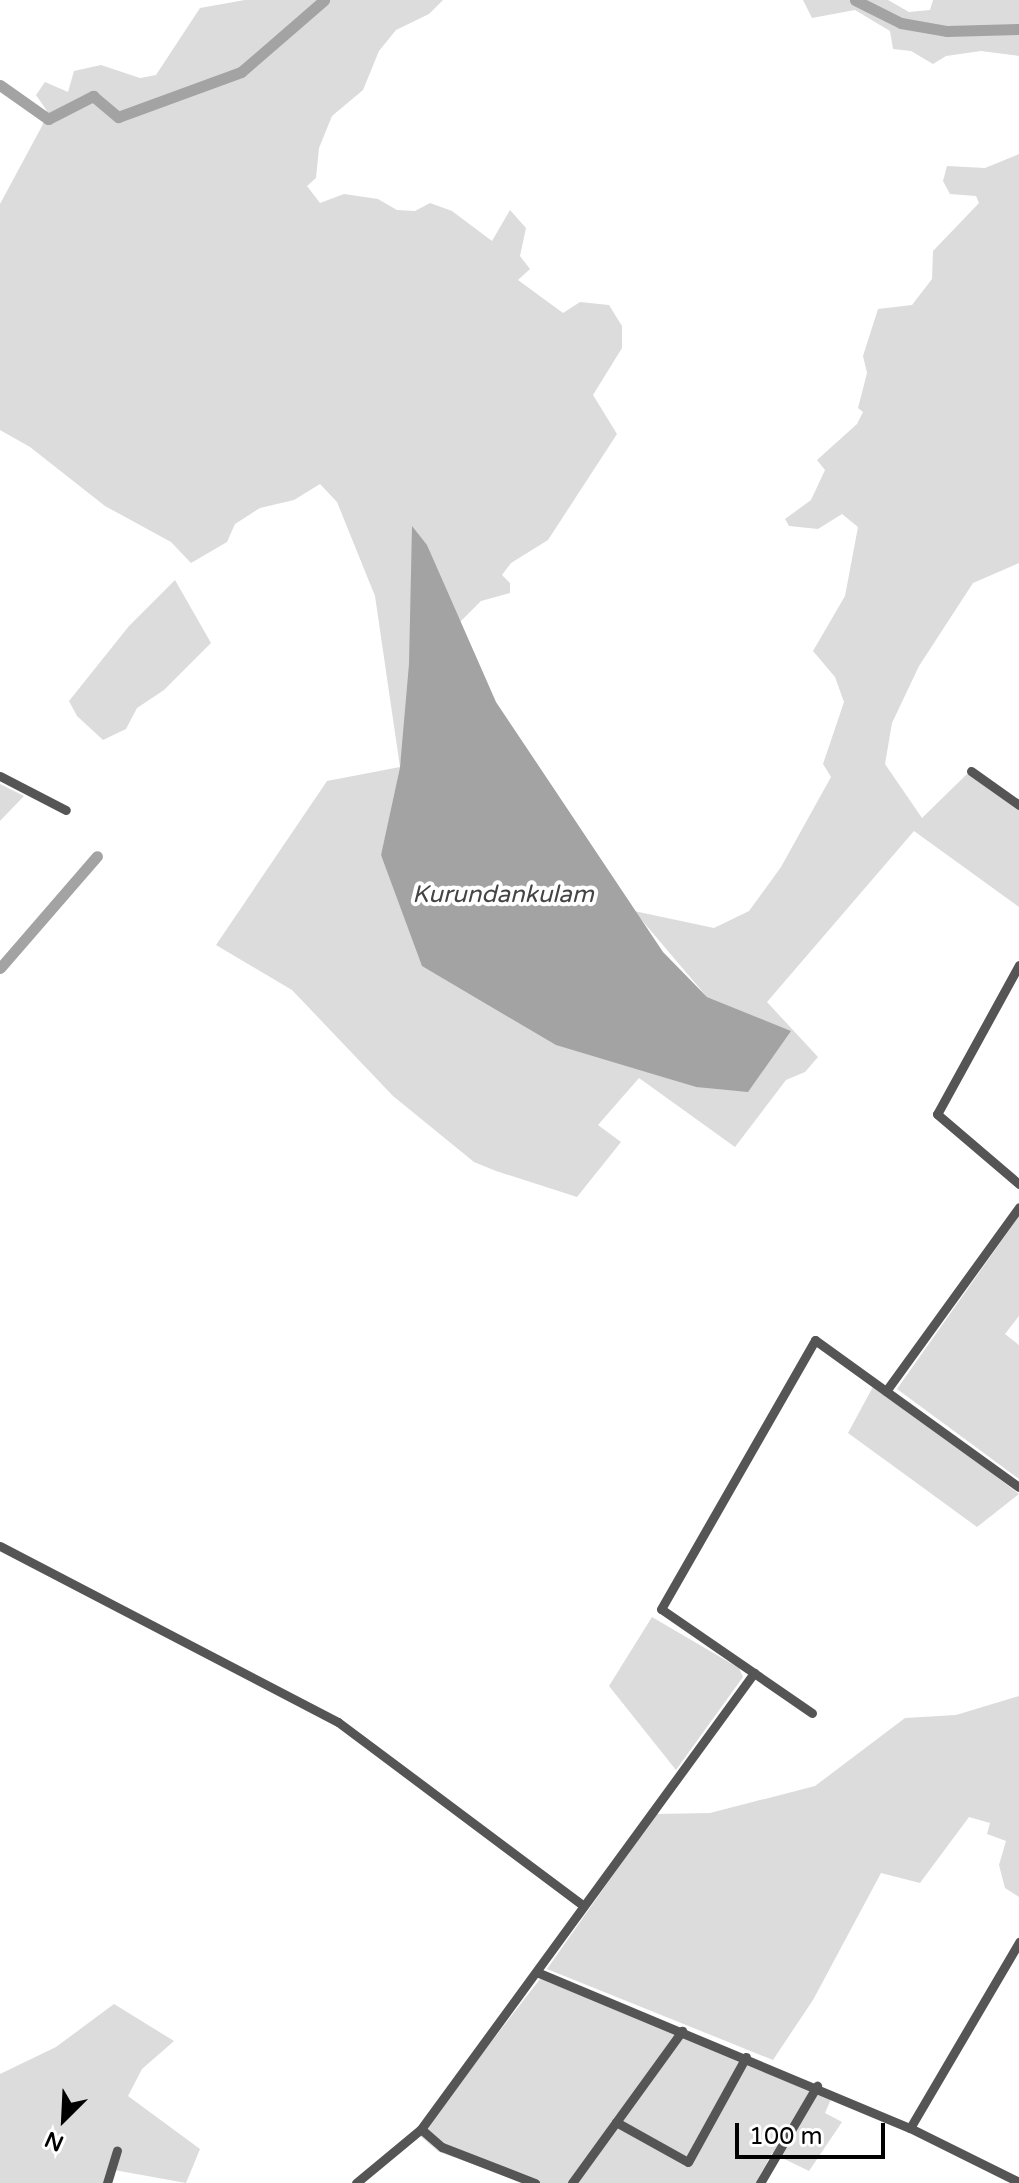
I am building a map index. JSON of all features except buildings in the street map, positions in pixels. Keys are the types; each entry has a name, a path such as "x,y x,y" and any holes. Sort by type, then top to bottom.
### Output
{"street":[{"path":"971,771 1019,805"},
{"path":"0,776 66,810"},
{"path":"1019,965 937,1114 1019,1184"},
{"path":"886,1391 1019,1207"},
{"path":"812,1713 661,1609 815,1340 1019,1487"},
{"path":"0,1546 338,1722 583,1905"},
{"path":"356,2183 421,2129 539,1973 583,1905 754,1673"},
{"path":"910,2128 1019,1942"},
{"path":"539,1973 817,2086 1019,2182"},
{"path":"572,2183 682,2031"},
{"path":"616,2122 688,2162 746,2057"},
{"path":"760,2183 817,2086"},
{"path":"421,2129 442,2147 535,2183"},
{"path":"107,2183 117,2150"}],"shaded area":[{"path":"245,0 443,0 429,14 396,30 379,51 363,90 332,116 319,148 316,178 307,186 320,203 344,194 378,199 397,210 415,211 430,203 452,211 492,241 510,210 526,228 520,256 530,269 518,280 563,313 580,302 609,305 622,326 622,348 593,395 617,434 548,540 511,563 502,575 510,583 510,593 481,601 458,624 427,545 400,767 375,596 337,502 320,484 294,500 260,508 235,524 227,542 191,563 171,542 105,506 30,447 0,430 0,204 47,111 36,95 45,82 68,92 74,71 101,65 140,78 156,75 200,8"},
{"path":"803,0 888,0 909,12 930,10 933,0 1019,0 1019,56 981,51 946,56 933,64 911,51 893,49 890,31 855,10 812,18"},
{"path":"1019,154 1019,563 973,583 919,666 892,723 885,764 922,818 967,774 1019,809 1019,907 914,831 767,1002 818,1057 805,1072 786,1080 735,1147 639,1078 598,1125 621,1142 577,1197 474,1162 393,1096 292,990 216,945 327,781 400,767 381,856 635,1068 696,1087 790,1031 707,997 634,911 714,928 749,911 781,867 831,777 823,764 844,702 835,677 813,651 845,596 858,527 842,514 818,529 789,526 785,519 811,500 825,470 817,460 857,424 863,412 858,408 867,373 863,356 878,309 912,305 932,279 933,251 979,203 976,196 950,194 943,181 947,166 985,168"},
{"path":"175,580 211,643 164,690 137,708 126,729 103,740 77,716 69,701 129,626"},
{"path":"0,784 24,796 0,821"},
{"path":"1019,1216 1019,1316 1005,1334 1019,1345 1019,1479 897,1389"},
{"path":"875,1383 1019,1494 977,1527 848,1433"},
{"path":"652,1617 739,1668 743,1677 676,1770 609,1686"},
{"path":"1019,1696 1019,1897 1005,1888 999,1865 1006,1841 987,1834 990,1823 969,1817 920,1883 881,1873 813,2000 773,2060 547,1969 656,1814 710,1813 815,1786 905,1718 956,1715"},
{"path":"540,1979 811,2086 832,2097 825,2113 842,2122 809,2171 772,2153 756,2183 527,2183 439,2152 419,2135"},
{"path":"114,2004 174,2041 142,2069 128,2096 200,2149 186,2183 114,2170 104,2183 0,2183 0,2074 56,2047"}],"water":[{"name":"Kurundankulam","path":"412,526 427,545 496,702 663,952 707,997 791,1031 748,1092 696,1087 556,1045 422,966 381,855 400,767 409,664"}],"waterway":[{"path":"0,85 48,119 93,96 118,117 241,72 324,0"},
{"path":"855,0 901,23 947,31 1019,29"},
{"path":"0,968 97,856"}]}
